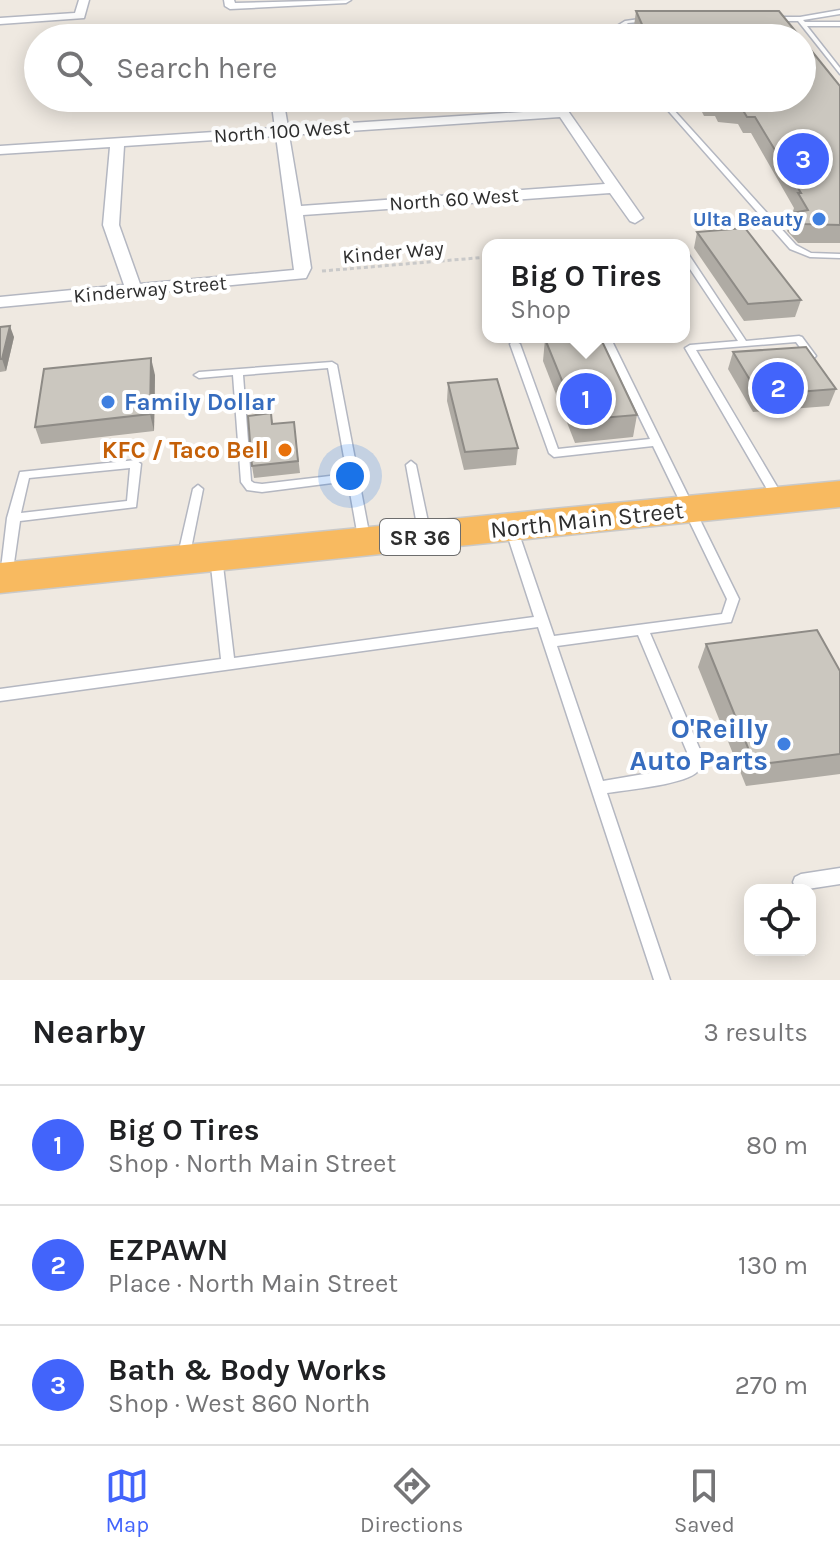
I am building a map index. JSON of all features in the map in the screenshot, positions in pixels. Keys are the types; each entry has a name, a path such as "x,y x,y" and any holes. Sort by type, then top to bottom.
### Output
{"highway":[{"name":"North Main Street","path":"3,578 840,494"}],"street":[{"path":"0,21 80,16 84,0"},
{"path":"230,3 346,0"},
{"path":"280,112 303,268 300,274"},
{"path":"563,113 635,218"},
{"name":"North 100 West","path":"0,150 563,113"},
{"path":"117,142 111,225 134,290"},
{"name":"North 60 West","path":"295,211 614,188"},
{"name":"Kinderway Street","path":"0,302 300,274"}],"lane":[{"path":"801,22 840,12"},
{"path":"769,19 840,24"},
{"path":"624,24 662,20"},
{"path":"816,41 840,72"},
{"path":"672,112 793,247 810,255 840,256"},
{"path":"690,263 744,344"},
{"path":"779,500 690,348 799,339 815,362"},
{"path":"549,642 727,618 733,599 608,343"},
{"path":"515,344 554,453 657,442"},
{"path":"199,375 332,365 365,543"},
{"path":"238,372 246,482 251,487 353,477"},
{"path":"3,578 13,518 24,475 136,464 132,504 13,518"},
{"path":"411,465 425,536"},
{"path":"198,489 200,558 228,663"},
{"path":"511,527 662,980"},
{"path":"0,695 542,621"},
{"path":"598,788 682,774 693,767 694,752 642,630"},
{"path":"801,882 840,876"}],"path":[{"name":"Kinder Way","path":"300,274 482,258"}],"building":[{"path":"636,11 779,11 790,24 642,24"},
{"path":"816,56 840,86 840,225 803,224 793,213 808,210 798,193 801,193 755,117 747,117 744,112 816,112"},
{"path":"745,228 801,300 748,304 697,232"},
{"path":"10,326 2,359 0,359 0,327"},
{"path":"547,343 603,343 637,415 578,420"},
{"path":"806,347 836,389 759,395 733,352"},
{"path":"151,358 150,414 35,427 44,369"},
{"path":"497,379 518,448 465,452 448,383"},
{"path":"271,413 272,424 294,422 298,461 252,466 248,416"},
{"name":"O'Reilly Auto Parts","path":"817,630 840,671 840,754 755,765 706,644"}],"place":[{"name":"Bath & Body Works","path":"803,159"},
{"name":"Ulta Beauty","path":"819,219"},
{"name":"EZPAWN","path":"778,388"},
{"name":"Big O Tires","path":"586,399"},
{"name":"Family Dollar","path":"108,402"},
{"name":"KFC / Taco Bell","path":"285,450"},
{"name":"O'Reilly Auto Parts","path":"784,744"}]}
